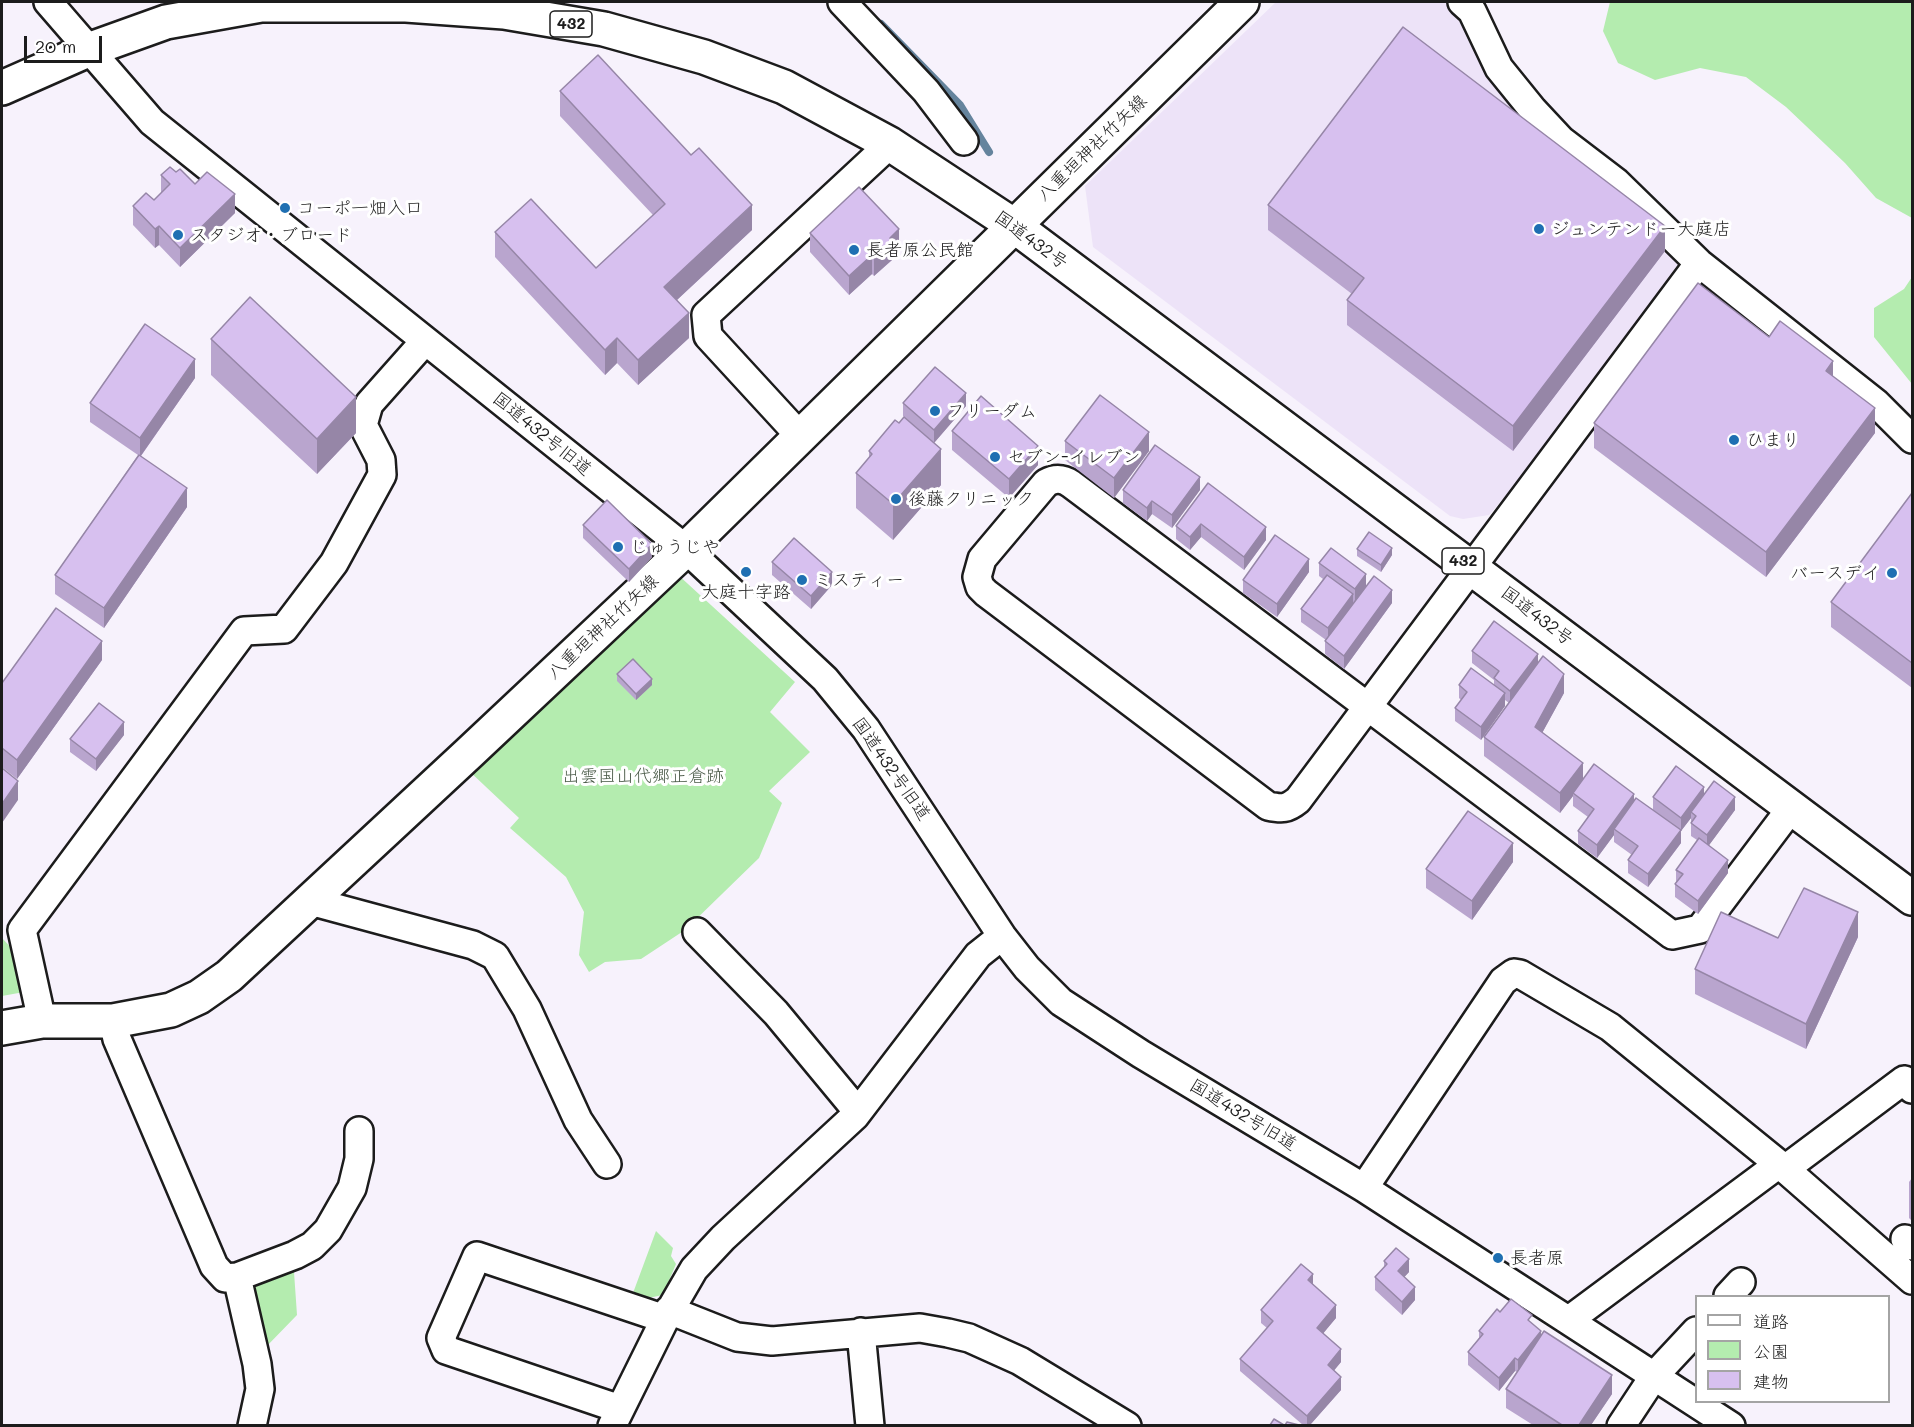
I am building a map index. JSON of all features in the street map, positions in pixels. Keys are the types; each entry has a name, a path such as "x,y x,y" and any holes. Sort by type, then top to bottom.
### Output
{"main road":[{"name":"八重垣神社竹矢線","path":"2,1028 42,1021 113,1021 171,1010 199,997 228,976 686,549 1242,2"},
{"name":"国道432号","path":"2,88 88,50 166,22 261,5 406,5 504,12 533,9 704,57 784,87 890,144 1013,225 1912,898"}],"street":[{"name":"国道432号旧道","path":"48,2 152,122 686,549 825,679 866,729 1002,936 1027,968 1061,1002 1141,1054 1364,1188 1695,1402"},
{"path":"842,2 926,91 964,141"},
{"path":"1462,2 1472,11 1499,68 1561,140 1616,182 1698,263 1876,403 1912,439"},
{"path":"800,436 708,336 706,315 890,144"},
{"path":"1698,263 1472,567 1367,707 1298,800 1288,808 1268,806 986,593 980,587 976,577 982,559 1046,483 1052,480 1065,480 1367,707 1672,935 1700,929 1792,807"},
{"path":"42,1021 22,930 244,632 284,628 334,563 382,475 381,460 363,425 369,404 425,341"},
{"path":"310,901 473,945 495,956 527,1009 578,1120 608,1164"},
{"path":"697,932 776,1013 858,1112"},
{"path":"1002,936 978,955 858,1112 723,1238 694,1269 667,1315 616,1417 446,1350 441,1338 477,1256 667,1315 737,1337 772,1341 920,1328 969,1338 1020,1361 1127,1425"},
{"path":"1364,1188 1503,981 1514,973 1520,974 1610,1028 1782,1167 1912,1280"},
{"path":"113,1021 117,1039 214,1266 225,1278 237,1277 295,1255 312,1246 328,1230 352,1188 359,1159 359,1131"},
{"path":"1569,1320 1904,1080 1912,1089"},
{"path":"237,1277 257,1364 260,1389 252,1425"},
{"path":"1621,1425 1654,1376 1695,1331"},
{"path":"861,1332 870,1425"},
{"name":"国道432号旧道","path":"1696,1403 1731,1425"}],"shaded area":[{"path":"1276,2 1450,3 1681,260 1532,465 1489,515 1463,519 1450,516 1093,247 1085,186"}],"green space":[{"path":"1610,2 1912,2 1912,218 1876,198 1845,163 1786,107 1746,77 1700,68 1655,80 1618,63 1603,31"},
{"path":"1912,277 1912,384 1874,337 1874,308 1904,289"},
{"name":"出雲国山代郷正倉跡","path":"676,573 795,682 770,712 810,752 769,791 782,803 759,858 685,930 641,959 605,962 589,972 579,955 584,912 566,877 510,828 519,818 468,770"},
{"path":"2,938 16,953 24,992 2,996"},
{"path":"656,1231 673,1248 671,1256 676,1264 663,1295 648,1298 633,1293"},
{"path":"285,1267 294,1272 297,1315 264,1349 252,1291 260,1279"}],"building":[{"path":"1403,27 1665,226 1513,426 1347,300 1364,278 1268,205"},
{"path":"598,55 691,155 699,148 752,205 664,287 689,313 638,360 617,338 605,350 495,232 531,199 596,268 665,204 560,91"},
{"path":"170,167 176,172 180,169 195,184 207,172 235,194 180,248 159,226 155,229 133,206 146,193 154,200 170,184 161,175"},
{"name":"長者原公民館","path":"859,187 899,229 890,238 892,241 849,276 810,233"},
{"name":"ひまり","path":"1698,283 1769,337 1780,321 1833,361 1826,371 1875,408 1766,552 1594,423"},
{"path":"250,297 356,397 317,439 211,339"},
{"path":"145,324 195,359 140,438 90,403"},
{"name":"フリーダム","path":"935,367 966,393 934,430 903,403"},
{"path":"1100,395 1149,432 1114,478 1065,441"},
{"path":"981,396 1038,446 1009,479 952,431"},
{"path":"904,417 941,449 893,504 856,473 872,454 869,451 895,420 899,423"},
{"path":"1155,445 1200,477 1172,515 1152,501 1147,508 1123,490"},
{"path":"139,455 187,488 104,608 55,575"},
{"path":"1208,483 1266,527 1244,557 1201,524 1190,537 1176,526"},
{"name":"バースデイ","path":"1912,493 1912,663 1831,602"},
{"name":"じゅうじや","path":"607,500 652,544 629,569 583,525"},
{"path":"1369,532 1392,548 1381,565 1357,549"},
{"path":"1275,535 1309,559 1277,604 1243,580"},
{"path":"794,538 832,572 811,596 772,562"},
{"path":"1331,548 1366,574 1355,589 1319,563"},
{"path":"1327,575 1353,594 1328,628 1301,609"},
{"path":"1374,576 1392,590 1344,656 1325,641"},
{"path":"56,608 102,641 17,760 2,748 2,683"},
{"path":"1494,621 1538,654 1510,691 1494,678 1499,671 1472,651"},
{"path":"1543,656 1564,674 1535,727 1583,763 1560,793 1484,737"},
{"path":"633,659 652,679 636,694 617,674"},
{"path":"1471,668 1505,693 1481,727 1455,708 1467,692 1459,685"},
{"path":"99,703 124,722 96,759 70,739"},
{"path":"1594,764 1634,794 1597,845 1578,831 1594,809 1573,793"},
{"path":"1676,766 1704,787 1681,818 1653,797"},
{"path":"2,768 18,781 2,804"},
{"path":"1714,781 1735,797 1707,835 1691,823 1696,816 1691,812"},
{"path":"1636,798 1681,830 1648,874 1628,860 1638,846 1614,829"},
{"path":"1468,811 1513,843 1472,901 1426,869"},
{"path":"1699,838 1728,860 1698,901 1675,884 1683,874 1676,870"},
{"path":"1804,888 1858,912 1806,1024 1695,969 1721,912 1778,938"},
{"path":"1396,1248 1409,1259 1398,1271 1415,1287 1402,1302 1375,1277 1387,1264 1384,1261"},
{"path":"1301,1264 1313,1274 1308,1280 1336,1305 1317,1328 1341,1349 1328,1365 1341,1377 1307,1416 1240,1359 1273,1321 1261,1310"},
{"path":"1511,1299 1532,1315 1528,1320 1541,1331 1518,1360 1515,1358 1499,1378 1468,1352 1483,1334 1479,1331 1497,1309 1500,1312"},
{"path":"1544,1331 1612,1375 1579,1425 1562,1425 1506,1389"},
{"path":"1274,1419 1284,1425 1270,1425"}],"waterway":[{"path":"881,24 960,105 989,152"}],"place":[{"name":"コーポ一畑入口","path":"285,208"},
{"name":"ジュンテンドー大庭店","path":"1539,229"},
{"name":"スタジオ・ブロード","path":"178,235"},
{"name":"長者原公民館","path":"854,250"},
{"name":"フリーダム","path":"935,411"},
{"name":"ひまり","path":"1734,440"},
{"name":"セブン-イレブン","path":"995,457"},
{"name":"後藤クリニック","path":"896,499"},
{"name":"じゅうじや","path":"618,547"},
{"name":"大庭十字路","path":"746,572"},
{"name":"バースデイ","path":"1892,573"},
{"name":"ミスティー","path":"802,580"},
{"name":"長者原","path":"1498,1258"}]}
